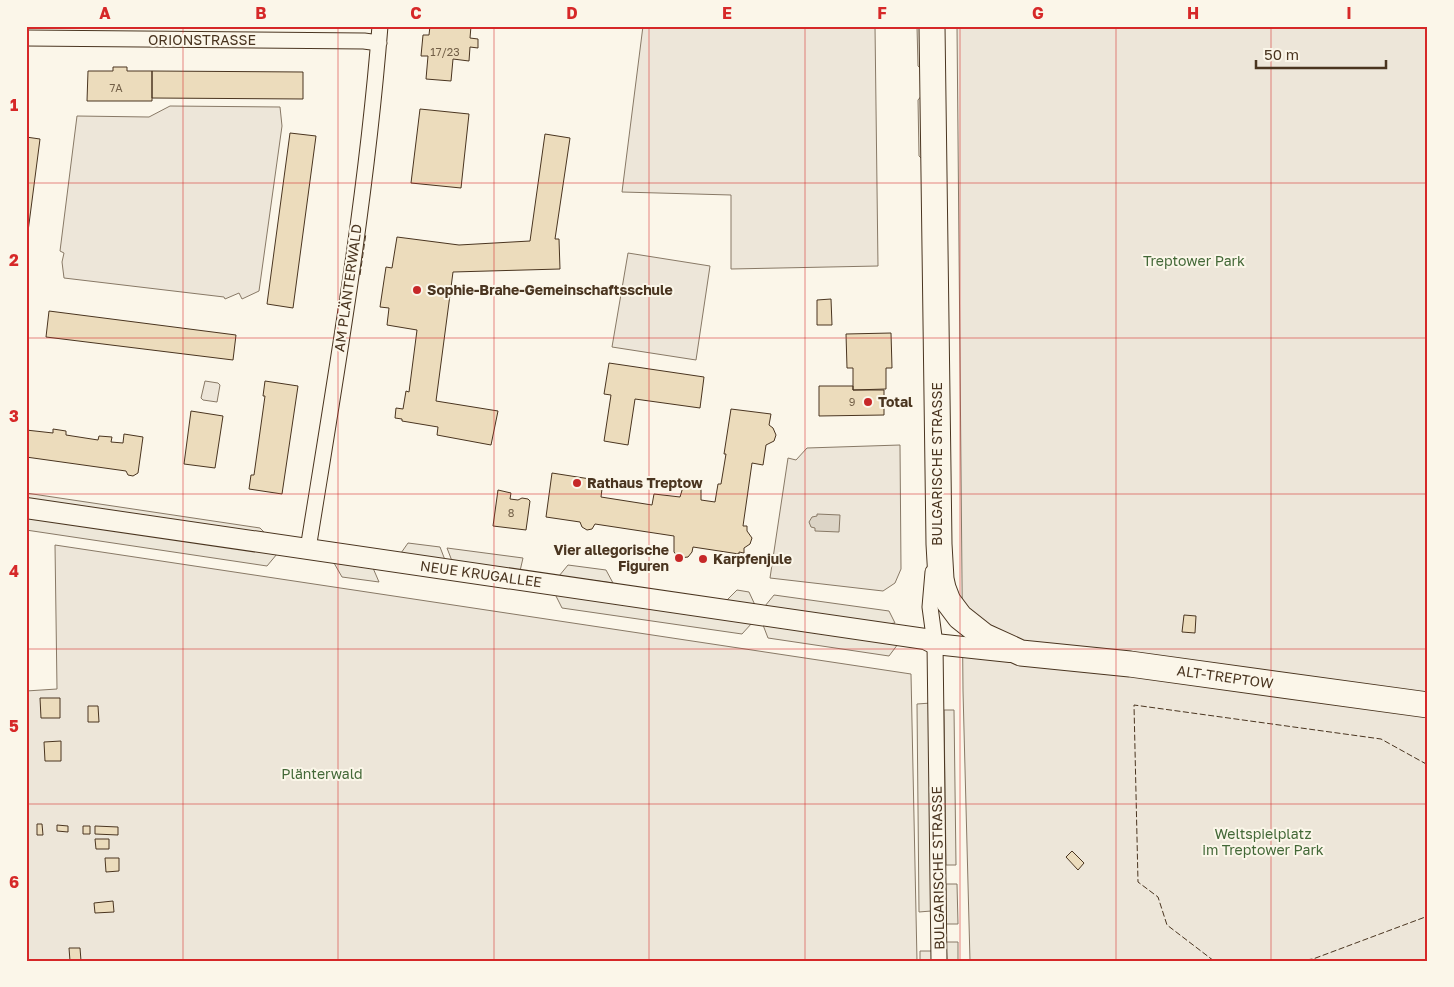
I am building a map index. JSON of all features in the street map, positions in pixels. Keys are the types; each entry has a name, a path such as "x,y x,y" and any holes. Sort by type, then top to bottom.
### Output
{"main road":[{"name":"BULGARISCHE STRASSE","path":"932,26 939,544"},
{"name":"ALT-TREPTOW","path":"939,544 941,579 947,599 960,617 984,636 1022,653 1130,664 1428,705"}],"street":[{"name":"AM PLÄNTERWALD","path":"308,549 344,321 366,162 380,26"},
{"name":"ORIONSTRASSE","path":"26,38 364,41 379,43"},
{"name":"NEUE KRUGALLEE","path":"26,508 794,619 925,640 935,644"},
{"name":"BULGARISCHE STRASSE","path":"939,544 931,580 930,607 935,644 939,961"},
{"name":"ALT-TREPTOW","path":"935,644 1022,653"}],"green space":[{"path":"643,26 875,26 878,266 731,269 731,195 622,192"},
{"name":"Treptower Park","path":"957,26 1428,26 1428,961 970,961 963,691"},
{"path":"170,106 280,107 282,126 259,291 242,299 239,293 225,299 224,297 64,278 62,262 64,253 60,251 77,116 149,117"},
{"path":"628,253 710,266 696,360 612,347"},
{"path":"205,381 220,385 217,402 201,398"},
{"path":"900,445 901,569 895,583 883,591 770,578 788,458 796,460 807,448"},
{"name":"Plänterwald","path":"55,545 911,674 917,961 26,961 26,691 57,689"}],"shaded area":[{"path":"922,26 923,71 918,66 917,27"},
{"path":"923,94 924,161 919,156 918,100"},
{"path":"26,493 260,528 266,534 26,499"},
{"path":"817,514 840,515 839,532 815,531 815,528 811,527 809,522"},
{"path":"26,517 277,554 267,566 26,530"},
{"path":"408,543 440,547 445,560 401,553"},
{"path":"447,548 523,558 520,571 452,561"},
{"path":"334,563 373,568 379,582 342,577"},
{"path":"568,565 606,570 613,583 559,576"},
{"path":"737,590 749,592 755,605 726,601"},
{"path":"555,594 752,623 742,634 562,608"},
{"path":"774,595 889,611 895,623 888,624 765,606"},
{"path":"763,625 898,644 889,656 768,638"},
{"path":"931,703 931,911 919,912 917,704"},
{"path":"944,710 954,710 956,865 946,865"},
{"path":"946,884 957,884 958,924 946,924"},
{"path":"946,942 958,942 958,961 947,961"},
{"path":"920,951 932,951 932,961 920,961"}],"building":[{"path":"430,26 471,26 470,38 478,39 478,48 470,47 469,61 453,59 451,81 426,79 428,56 421,56 423,35 429,35"},
{"path":"113,67 127,67 127,71 152,71 152,101 87,101 88,71 113,71"},
{"path":"152,71 303,72 303,99 152,98"},
{"path":"420,109 469,114 461,188 411,183"},
{"path":"290,133 316,136 293,308 267,304"},
{"name":"Sophie-Brahe-Gemeinschaftsschule","path":"545,134 570,138 555,239 559,239 560,269 453,272 436,401 498,411 491,445 437,435 438,427 402,421 402,419 395,418 396,408 403,409 406,391 409,392 417,330 387,325 389,308 380,307 386,267 392,268 397,237 459,245 530,241"},
{"path":"26,137 40,139 26,247"},
{"path":"831,299 832,325 817,325 817,300"},
{"path":"49,311 236,335 233,360 46,337"},
{"path":"891,333 892,368 886,368 886,389 853,390 853,368 847,368 846,334"},
{"path":"609,363 704,377 700,408 635,399 628,445 604,441 611,395 604,394"},
{"path":"265,381 298,386 282,494 249,489 251,475 254,475 265,396 263,396"},
{"path":"819,386 853,386 853,390 884,390 884,415 819,416"},
{"name":"Rathaus Treptow","path":"731,409 771,414 769,425 773,428 776,435 774,441 766,445 763,465 752,463 743,526 747,526 747,531 752,538 750,544 744,548 744,553 739,552 739,554 693,547 688,557 679,558 674,552 674,536 595,524 592,529 587,530 582,527 580,522 546,517 552,473 603,481 601,497 652,505 654,494 680,497 686,484 694,483 701,488 701,500 715,502 718,484 721,484"},
{"path":"191,411 223,416 215,468 184,464"},
{"path":"53,429 66,431 66,435 98,440 99,436 112,437 111,442 123,443 124,434 143,437 138,473 133,476 128,475 126,471 26,457 26,430 53,433"},
{"path":"498,490 511,493 510,499 518,500 522,498 530,501 526,530 493,526"},
{"path":"1184,615 1196,616 1195,633 1182,632"},
{"path":"40,698 60,698 60,718 41,718"},
{"path":"88,706 98,706 99,722 88,722"},
{"path":"61,741 61,761 45,761 44,742"},
{"path":"37,824 42,824 43,835 37,835"},
{"path":"57,825 68,826 68,832 57,831"},
{"path":"83,826 90,826 90,834 83,834"},
{"path":"95,826 118,827 118,835 95,834"},
{"path":"95,839 109,839 109,849 96,849"},
{"path":"1072,851 1084,863 1078,870 1066,857"},
{"path":"105,858 119,858 119,871 106,872"},
{"path":"113,901 114,912 95,913 94,903"},
{"path":"69,948 80,948 81,961 70,961"}],"fence":[{"path":"360,275 366,233"},
{"path":"1214,961 1167,925 1158,897 1138,882 1134,705 1381,739 1428,765"},
{"path":"1428,830 1426,845 1428,865"},
{"path":"1298,961 1313,959 1428,916"}],"place":[{"name":"Sophie-Brahe-Gemeinschaftsschule","path":"417,290"},
{"name":"Total","path":"868,402"},
{"name":"Rathaus Treptow","path":"577,483"},
{"name":"Vier allegorische Figuren","path":"679,558"},
{"name":"Karpfenjule","path":"703,559"}],"park label":[{"name":"Weltspielplatz im Treptower Park","path":"1263,842"}]}
